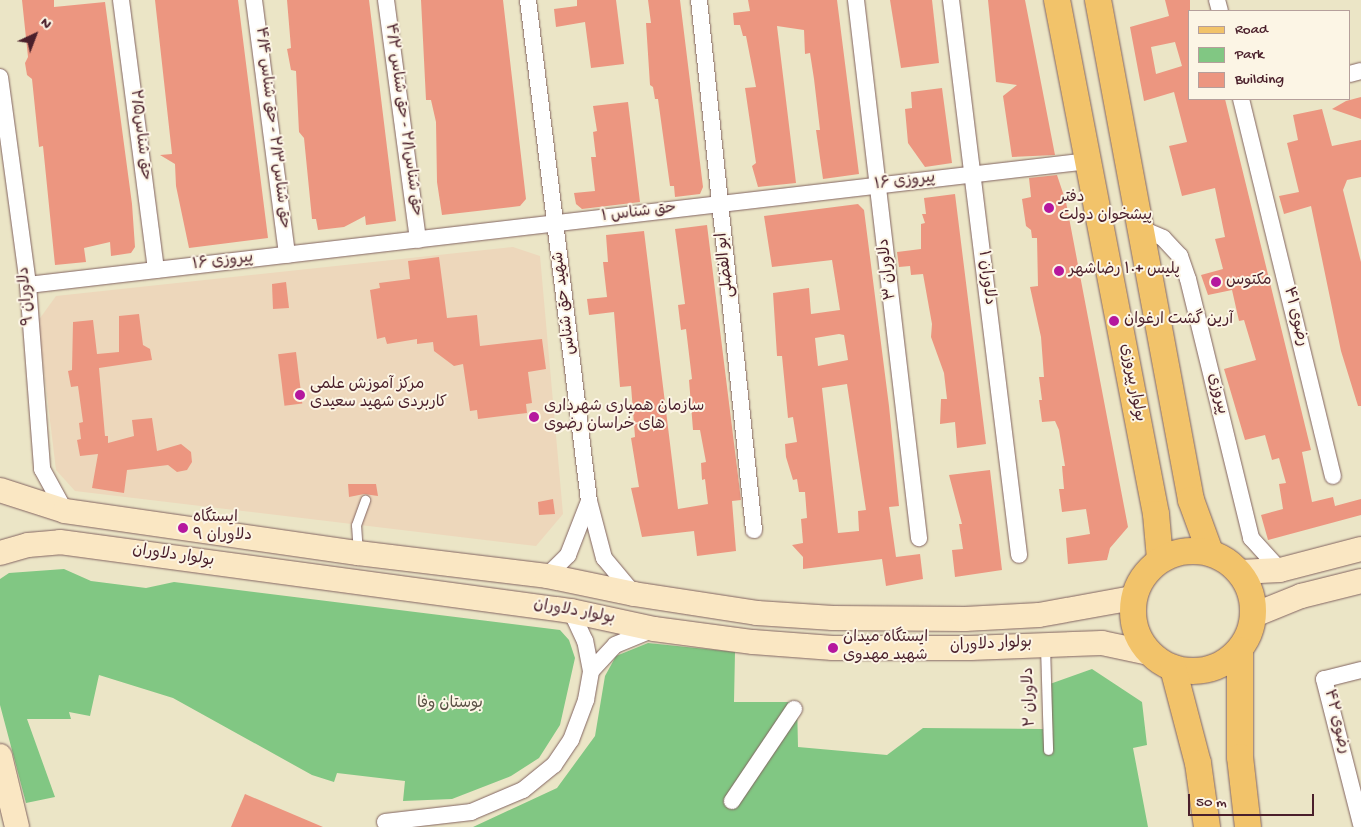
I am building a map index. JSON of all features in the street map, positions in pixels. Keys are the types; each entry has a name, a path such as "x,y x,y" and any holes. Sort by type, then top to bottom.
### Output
{"main road":[{"name":"بولوار پیروزی","path":"1057,0 1156,514 1160,560"},
{"path":"1098,0 1191,500 1210,552"},
{"path":"1187,550 1210,552 1225,559 1240,572 1252,593 1254,615 1250,633 1240,650 1223,664 1198,672 1173,668 1149,653 1138,636 1132,616 1133,598 1143,575 1160,560 1187,550"},
{"path":"1240,650 1240,756 1248,827"},
{"path":"1173,668 1198,763 1207,827"}],"street":[{"name":"حق شناس۲/۵","path":"121,0 156,270"},
{"name":"حق شناس۲/۳ - حق شناس ۴/۴","path":"254,0 287,255"},
{"name":"حق شناس۲/۱ - حق شناس ۴/۲","path":"386,0 418,240"},
{"name":"شهید حق شناس","path":"528,0 557,224 589,501 604,558 634,594"},
{"name":"ابو الفضلی","path":"699,0 754,530"},
{"name":"دلاوران ۳","path":"856,0 919,538"},
{"name":"دلاوران ۱","path":"951,0 1019,555"},
{"name":"دلاوران ۹","path":"0,77 6,164 28,285 42,469 65,510"},
{"name":"رضوی ۴۱","path":"1244,100 1333,476"},
{"name":"پیروزی ۱۶","path":"721,204 1089,161"},
{"name":"حق شناس ۱","path":"418,240 721,204"},
{"name":"پیروزی","path":"1140,228 1163,238 1180,256 1188,279 1250,538 1280,570"},
{"name":"پیروزی ۱۶","path":"28,285 418,240"},
{"name":"بولوار دلاوران","path":"0,490 65,510 358,553 547,576 634,594 757,613 833,618 956,619 1039,615 1133,598"},
{"path":"547,576 568,555 589,501"},
{"name":"بولوار دلاوران","path":"0,553 28,545 60,542 572,610 654,629 753,642 833,648 970,648 1102,643 1149,653"},
{"path":"1240,572 1280,570 1361,549"},
{"path":"1254,615 1301,596 1361,581"},
{"path":"386,822 471,812 523,790 540,778 571,740 586,700 591,671 586,641 572,610"},
{"path":"591,671 614,645 654,629"},
{"name":"رضوی ۴۲","path":"1361,670 1324,679 1361,824"},
{"path":"732,800 794,709"},
{"path":"0,756 18,827"}],"lane":[{"path":"358,553 356,525 365,500"},
{"name":"دلاوران ۲","path":"1045,644 1048,750"}],"shaded area":[{"name":"مرکز آموزش علمی کاربردی شهید سعیدی","path":"513,247 540,256 563,514 536,546 75,491 56,470 38,321 56,296"}],"green space":[{"name":"بوستان وفا","path":"64,569 91,581 146,588 174,582 560,630 569,640 575,658 560,725 539,758 511,776 452,799 403,801 405,781 337,773 334,782 312,775 173,698 99,675 90,716 69,712 71,719 27,719 55,797 26,803 0,705 0,579 9,573"},
{"path":"648,643 735,652 734,702 797,702 798,747 887,755 923,728 1043,729 1047,685 1092,669 1142,702 1147,745 1133,748 1148,827 473,827 557,788 595,736 605,676 616,656"}],"building":[{"path":"22,0 54,0 54,7 105,2 132,204 135,247 131,253 111,256 110,242 84,248 86,262 55,265 43,146 39,147 32,79 27,75 25,63 28,57"},
{"path":"155,0 238,0 268,238 189,248 176,186 175,164 160,155 172,154"},
{"path":"287,0 369,0 396,221 366,225 365,216 344,227 318,230 316,219 312,219 304,138 299,132 296,71 291,70 287,49 291,48"},
{"path":"421,0 503,0 526,199 520,206 442,215 437,182 436,122 431,100 426,100"},
{"path":"577,0 616,0 624,64 591,68 585,22 556,27 554,9 577,6"},
{"path":"648,0 680,0 703,187 700,194 675,197 674,186 670,186 658,99 655,99 653,87 650,85 646,23 651,23"},
{"path":"748,0 837,0 859,174 823,179 816,130 820,130 814,79 810,53 805,54 804,30 777,26 796,183 758,187 752,166 756,163 745,88 756,87 746,36 743,36 740,25 734,25 733,13 750,11"},
{"path":"890,0 932,0 939,63 901,68"},
{"path":"988,0 1025,0 1055,155 1012,157 1003,96 1017,85 996,82"},
{"path":"1165,0 1190,0 1190,10 1188,10 1188,100 1225,100 1311,450 1302,452 1312,502 1333,497 1335,506 1361,499 1361,515 1268,540 1261,515 1283,509 1279,484 1286,483 1279,458 1272,460 1265,435 1245,440 1224,369 1256,360 1244,320 1239,321 1232,290 1208,295 1201,275 1223,269 1215,239 1225,237 1215,188 1182,196 1169,146 1187,142 1174,92 1144,101 1130,27 1169,16","holes":["1175,42 1182,66 1156,74 1151,47"]},
{"path":"942,88 952,163 925,167 908,143 905,109 912,108 911,92"},
{"path":"1361,97 1361,119 1332,109"},
{"path":"628,102 640,202 582,209 576,204 574,193 595,191 591,157 596,157 593,132 597,131 593,106"},
{"path":"1322,109 1332,146 1361,140 1361,177 1347,180 1343,190 1361,262 1361,406 1358,406 1341,351 1311,206 1284,214 1279,196 1299,192 1287,143 1298,140 1293,115"},
{"path":"1057,175 1066,202 1128,527 1110,548 1107,560 1068,564 1066,538 1090,534 1086,509 1062,512 1059,489 1064,489 1062,466 1065,466 1059,430 1055,421 1042,422 1039,400 1042,400 1039,377 1044,377 1041,337 1030,287 1038,286 1037,238 1032,238 1031,230 1026,226 1022,199 1031,197 1029,178"},
{"path":"955,194 986,444 957,448 955,422 940,424 941,399 947,399 944,373 931,337 932,324 923,274 911,275 910,266 899,267 897,252 921,249 921,224 925,223 922,214 926,214 924,198"},
{"path":"858,204 864,210 889,406 899,506 889,507 896,557 920,554 923,579 886,586 882,559 803,569 803,557 792,545 803,543 801,519 807,518 805,492 799,492 797,479 793,480 786,457 785,444 797,442 793,417 788,418 782,356 777,356 773,293 809,288 811,314 840,310 832,260 772,267 764,216","holes":["839,334 844,335 848,360 818,366 815,338","847,384 866,510 858,511 859,531 838,533 822,388"]},
{"path":"707,225 741,500 732,501 736,551 697,556 694,531 642,537 631,488 639,487 631,438 635,437 631,386 620,387 614,312 589,315 587,299 607,297 603,262 608,262 606,235 644,231 678,509 708,504 705,479 702,480 701,463 706,462 700,430 693,430 689,380 692,379 686,329 681,330 678,305 685,304 675,229"},
{"path":"439,257 447,318 477,315 480,346 542,339 546,369 528,372 532,403 526,404 527,413 478,419 477,410 470,411 463,364 454,366 434,351 433,342 417,344 417,339 387,344 385,337 377,339 370,290 380,288 379,283 410,279 408,261"},
{"path":"286,282 289,308 273,309 272,284"},
{"path":"139,314 143,345 150,349 152,360 99,368 105,436 108,436 108,443 134,436 132,420 152,418 157,451 181,444 191,452 192,462 187,470 177,472 168,465 127,470 124,493 92,488 98,454 80,456 77,440 81,439 79,423 83,422 78,386 71,387 68,371 72,370 73,322 93,320 97,354 119,352 119,316"},
{"path":"296,352 302,404 284,406 278,354"},
{"path":"990,470 1002,570 955,577 952,550 963,549 959,524 962,524 949,475"},
{"path":"348,484 376,484 378,496 364,494 349,497"},
{"path":"553,499 555,514 539,515 538,502"},
{"path":"245,794 323,827 231,827"}],"place":[{"name":"دفتر پیشخوان دولت","path":"1049,208"},
{"name":"پلیس +۱۰ رضاشهر","path":"1059,271"},
{"name":"مکتوس","path":"1216,282"},
{"name":"آرین گشت ارغوان","path":"1114,321"},
{"name":"مرکز آموزش علمی کاربردی شهید سعیدی","path":"300,395"},
{"name":"سازمان همیاری شهرداری های خراسان رضوی","path":"534,417"},
{"name":"ایستگاه دلاوران ۹","path":"183,528"},
{"name":"ایستگاه میدان شهید مهدوی","path":"833,648"}]}
